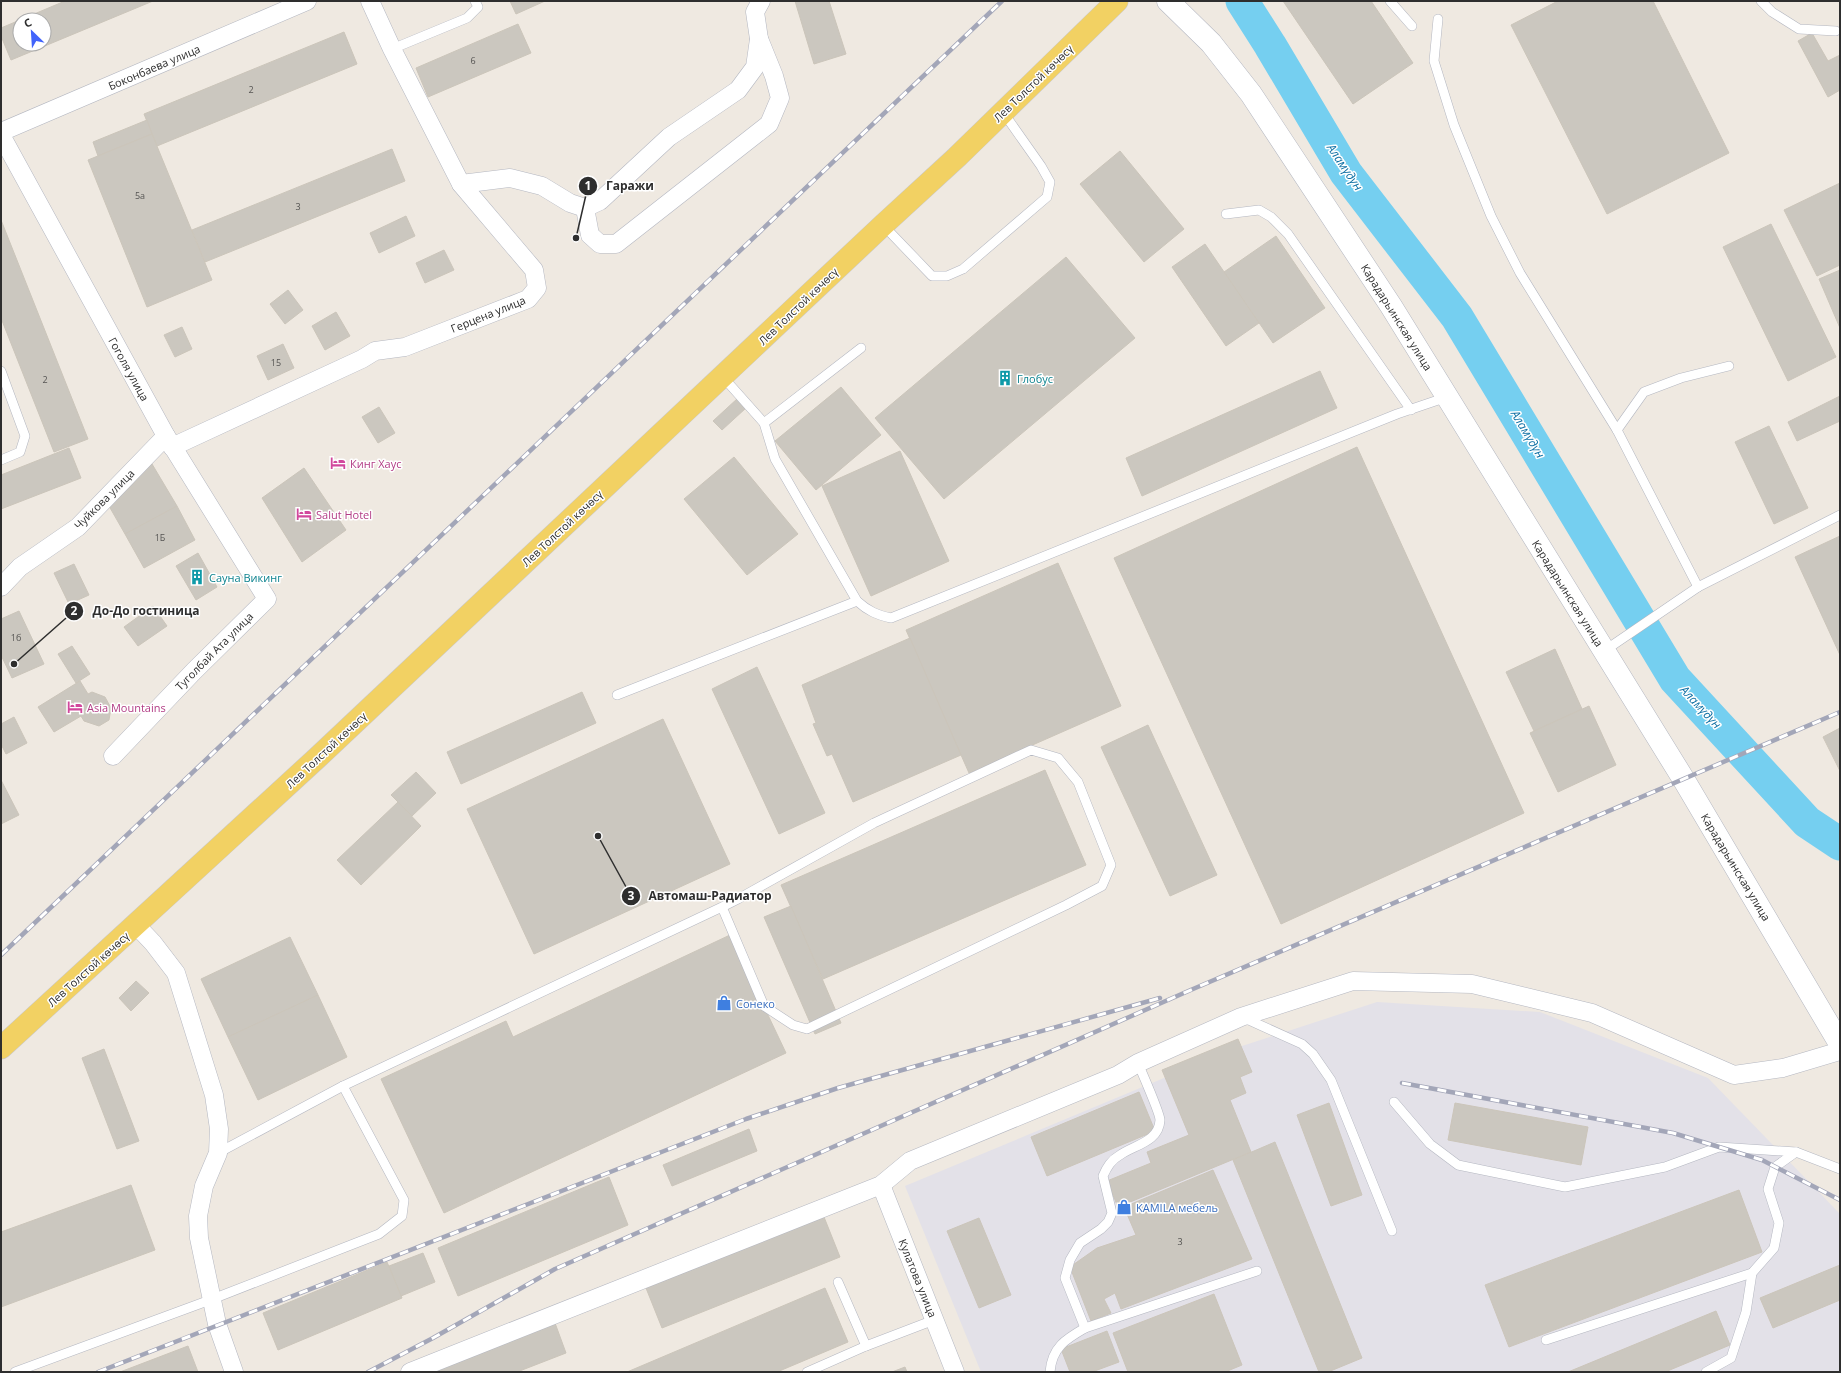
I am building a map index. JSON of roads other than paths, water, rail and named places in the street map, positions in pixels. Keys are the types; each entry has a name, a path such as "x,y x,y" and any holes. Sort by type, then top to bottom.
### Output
{"main road":[{"name":"Лев Толстой көчөсү","path":"1,1048 323,753 1003,112 1117,1"}],"street":[{"name":"Боконбаева улица","path":"1,133 308,1"},
{"name":"Герцена улица","path":"169,442 362,360 376,351 405,347 528,299 537,288 534,270 460,184 392,49 370,1"},
{"path":"585,208 590,235 600,244 616,244 769,124 780,98 774,76 759,39 755,12 761,1"},
{"name":"Карадарьинская улица","path":"1168,1 1211,43 1251,94 1391,306 1447,397 1611,646 1684,780 1840,1044"},
{"path":"460,184 510,178 542,186 570,203 585,208 600,201 668,137 738,90 755,67 759,39"},
{"name":"Гоголя улица","path":"1,133 169,442 266,599"},
{"name":"Чуйкова улица","path":"1,587 20,567 78,527 169,442"},
{"name":"Туголбай Ата улица","path":"113,756 194,671 266,599"},
{"path":"136,925 153,943 176,973 214,1095 219,1130 218,1153 204,1186 198,1216 199,1238 210,1300 234,1372"},
{"path":"410,1372 881,1185 910,1161 1118,1075 1138,1063 1241,1017 1353,981 1472,984 1592,1013 1734,1076 1783,1068 1840,1051"},
{"name":"Кулатова улица","path":"881,1185 955,1372"}],"lane":[{"path":"392,49 467,18 478,7 475,1"},
{"path":"1390,1 1412,26"},
{"path":"1761,1 1772,12 1799,29 1836,32"},
{"path":"1438,19 1434,61 1454,125 1491,216 1520,273 1617,430 1698,586"},
{"path":"883,225 932,276 947,276 963,269 1047,197 1050,182 1041,166 1003,112"},
{"path":"1226,214 1259,210 1271,217 1288,234 1411,410"},
{"path":"764,423 861,348"},
{"path":"1617,430 1644,392 1681,378 1729,366"},
{"path":"1,371 25,436 20,452 1,460"},
{"path":"723,377 764,423 775,459 857,601 868,610 876,614 891,618 1390,417 1447,397"},
{"path":"1611,646 1698,586 1840,515"},
{"path":"617,695 857,601"},
{"path":"218,1153 343,1086 722,907 874,823 1031,750 1058,758 1078,782 1112,865 1102,886 1066,905 807,1029 793,1025 764,1006 722,907"},
{"path":"1241,1017 1302,1044 1313,1054 1331,1080 1392,1231"},
{"path":"1085,1328 1065,1278 1070,1260 1080,1243 1101,1229 1108,1222 1112,1213 1103,1176 1109,1164 1120,1154 1148,1141 1156,1133 1160,1120 1138,1063"},
{"path":"15,1372 210,1300 379,1234 402,1216 404,1200 343,1086"},
{"path":"1394,1102 1430,1144 1458,1166 1565,1187 1665,1167 1719,1147 1796,1152 1840,1169"},
{"path":"1546,1340 1752,1273 1774,1248 1779,1223 1768,1189 1775,1167 1796,1152"},
{"path":"1050,1372 1051,1361 1063,1341 1085,1328 1257,1270"},
{"path":"1706,1372 1731,1358 1746,1312 1752,1273"},
{"path":"838,1282 866,1346"},
{"path":"807,1372 866,1346 934,1320"}],"waterway":[{"name":"Аламүдүн","path":"1242,1 1346,173 1457,317 1675,679 1807,822 1840,844"}],"railway":[{"path":"1,955 1002,1"},
{"path":"368,1372 433,1338 555,1269 1193,989 1840,712"},
{"path":"98,1372 746,1119 838,1088 1160,998"},
{"path":"1402,1083 1673,1133 1762,1160 1840,1200"}],"place":[{"name":"Гаражи","path":"576,238"},
{"name":"Глобус","path":"1005,378"},
{"name":"Кинг Хаус","path":"338,463"},
{"name":"Salut Hotel","path":"304,514"},
{"name":"Сауна Викинг","path":"197,577"},
{"name":"До-До гостиница","path":"14,664"},
{"name":"Asia Mountains","path":"75,707"},
{"name":"Автомаш-Радиатор","path":"598,836"},
{"name":"Сонеко","path":"724,1003"},
{"name":"KAMILA мебель","path":"1124,1207"}]}
